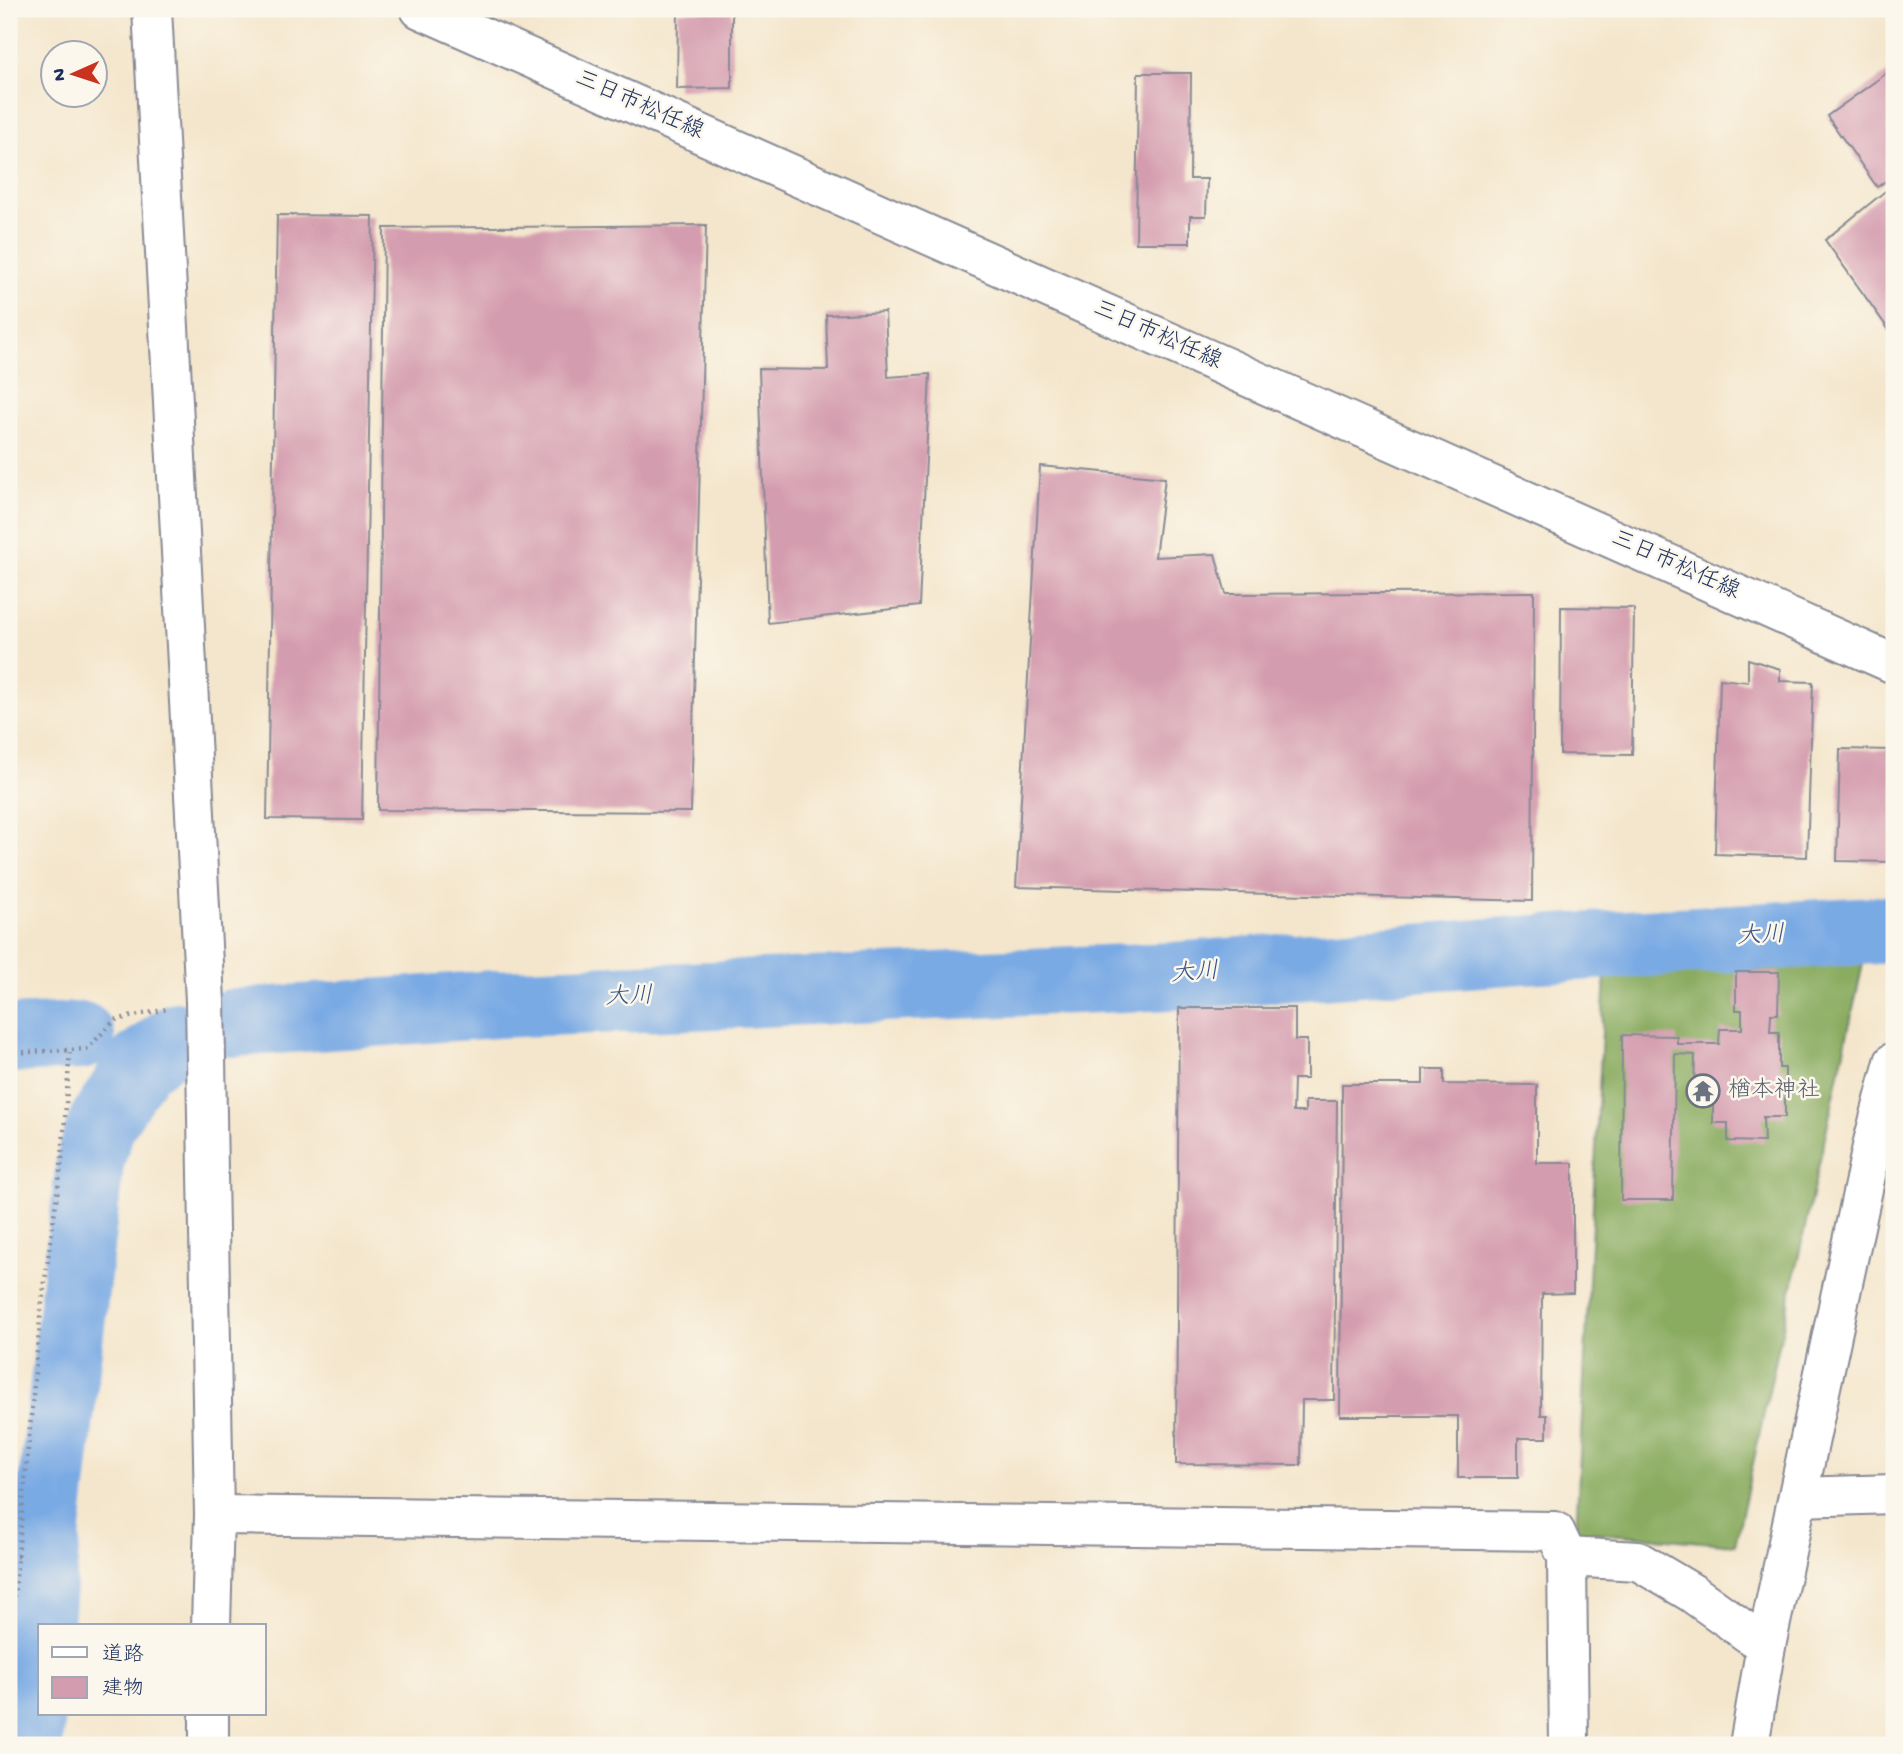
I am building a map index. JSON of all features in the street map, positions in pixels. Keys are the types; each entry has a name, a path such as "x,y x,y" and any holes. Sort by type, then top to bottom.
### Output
{"street":[{"path":"152,9 205,1001 214,1515 211,1624"},
{"name":"三日市松任線","path":"420,9 463,18 1894,664"},
{"path":"1749,1745 1766,1646 1873,1142 1894,1062"},
{"path":"1798,1497 1894,1494"},
{"path":"214,1515 1555,1531 1567,1558 1569,1745"},
{"path":"1567,1558 1638,1561 1692,1593 1766,1646"},
{"path":"209,1716 209,1745"}],"path":[{"path":"9,1053 87,1049 115,1020 205,1001"},
{"path":"9,1653 41,1309 62,1159 70,1050"},
{"path":"9,1556 19,1556"}],"green space":[{"path":"1870,932 1735,1545 1576,1531 1607,937"}],"building":[{"path":"732,10 732,88 677,89 678,11"},
{"path":"1894,68 1894,181 1892,177 1877,187 1827,116"},
{"path":"1138,73 1191,73 1190,179 1207,179 1206,216 1190,216 1190,243 1136,243"},
{"path":"1894,184 1894,337 1825,240"},
{"path":"277,215 373,216 362,820 267,819"},
{"path":"706,225 691,812 378,810 384,228"},
{"path":"885,312 888,377 930,374 919,606 768,623 759,369 828,370 826,315"},
{"path":"1040,466 1165,478 1155,557 1215,554 1226,594 1534,592 1532,901 1016,887"},
{"path":"1561,607 1634,608 1632,755 1560,754"},
{"path":"1748,659 1780,669 1780,681 1813,682 1807,857 1715,854 1720,679 1748,682"},
{"path":"1840,749 1894,750 1894,862 1837,861"},
{"path":"1736,972 1779,972 1778,1014 1771,1014 1770,1032 1779,1032 1779,1068 1785,1068 1785,1117 1763,1117 1764,1142 1728,1141 1728,1123 1713,1123 1713,1090 1694,1090 1695,1055 1675,1054 1673,1200 1621,1200 1622,1035 1677,1036 1677,1044 1719,1044 1720,1029 1742,1029 1742,1010 1736,1010"},
{"path":"1179,1008 1295,1008 1295,1040 1307,1040 1307,1079 1294,1079 1293,1112 1305,1112 1305,1101 1337,1101 1334,1400 1302,1400 1301,1465 1176,1464"},
{"path":"1423,1069 1444,1069 1444,1084 1537,1085 1537,1163 1573,1163 1573,1293 1542,1294 1541,1415 1547,1415 1547,1438 1518,1438 1518,1478 1458,1478 1458,1416 1340,1416 1342,1084 1423,1084"}],"waterway":[{"name":"大川","path":"233,1023 496,1004 1174,976 1521,950 1894,929"},
{"path":"9,1039 81,1036"},
{"path":"39,1624 46,1537 90,1162 102,1123 139,1065 178,1036"},
{"path":"29,1745 38,1635"}],"place":[{"name":"楢本神社","path":"1703,1091"}]}
